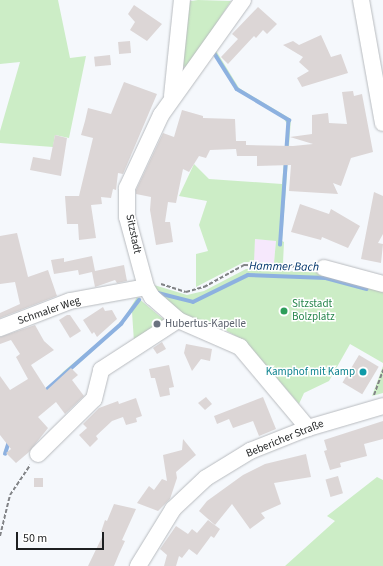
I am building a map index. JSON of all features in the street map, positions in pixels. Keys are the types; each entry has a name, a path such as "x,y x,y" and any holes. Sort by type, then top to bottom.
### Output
{"street":[{"name":"Sitzstadt","path":"172,96 182,0"},
{"name":"Sitzstadt","path":"243,0 172,96 127,188 127,217 146,287 152,297 178,320 240,347 308,428"},
{"path":"361,0 383,123"},
{"path":"324,268 383,284"},
{"name":"Schmaler Weg","path":"0,328 70,301 146,287"},
{"path":"38,454 94,399 100,370 178,320"},
{"name":"Bebericher Straße","path":"138,566 173,510 206,478 250,451 308,428 376,408"}],"path":[{"path":"146,287 154,282 186,292 204,287 244,265 324,268"},
{"path":"376,408 383,370"},
{"path":"0,536 10,495 38,454"}],"shaded area":[{"path":"255,239 276,241 274,264 253,262"}],"green space":[{"path":"0,0 58,0 70,58 86,56 69,138 55,135 53,147 0,143 0,131 20,62 0,64"},
{"path":"198,0 231,1 188,67 180,66 185,2"},
{"path":"215,49 239,88 291,119 282,241 284,242 283,263 274,263 276,241 255,239 254,262 244,262 196,287 196,254 208,251 199,225 207,201 179,196 194,164 209,179 282,184 287,124 284,119 236,90 213,53"},
{"path":"246,269 327,273 383,289 383,363 350,344 329,381 304,393 299,404 245,341 223,329 183,315 163,299 154,285 187,295 204,291"},
{"path":"137,297 163,319 162,325 134,342 132,312 122,325 40,398 17,423 3,454 15,422 64,371 121,323"},
{"path":"383,366 383,393 372,396"},
{"path":"377,477 383,480 383,566 285,566 335,521 327,516"}],"building":[{"path":"134,5 162,24 147,41 130,30 135,22 128,14"},
{"path":"258,7 277,24 267,34 263,30 256,38 254,36 228,64 221,57 238,39 232,34"},
{"path":"321,35 331,57 341,54 348,73 302,87 297,78 309,71 299,62 303,57 283,45 293,41 299,45"},
{"path":"130,41 131,53 119,54 118,42"},
{"path":"110,55 111,65 95,67 94,57"},
{"path":"124,82 157,94 123,174 118,173 116,190 113,189 111,198 101,197 102,204 91,205 96,238 79,240 78,224 67,224 65,196 79,196 93,138 81,135 88,108 111,114"},
{"path":"353,91 354,96 362,94 373,152 351,158 341,186 333,183 338,194 289,191 291,165 257,166 257,156 237,156 236,149 210,150 206,158 199,156 189,172 183,169 176,203 168,202 165,222 170,222 173,242 156,245 150,210 151,197 136,194 136,190 163,133 174,137 182,110 203,116 203,118 235,119 236,141 246,141 246,145 293,146 313,144 290,137 312,134 312,115 328,113 329,123 347,124 342,92"},
{"path":"55,135 67,138 61,176 30,170 33,157 50,160"},
{"path":"374,192 383,196 383,234 378,243 383,244 381,263 361,259"},
{"path":"300,204 329,214 331,209 360,226 348,248 322,237 321,240 291,232"},
{"path":"17,233 28,277 48,270 57,296 0,318 0,313 20,304 15,282 0,284 0,236"},
{"path":"92,256 95,271 124,265 127,281 117,283 115,280 95,287 92,272 79,275 78,270 54,274 51,260 64,258 64,262"},
{"path":"103,307 105,311 112,310 117,319 97,337 94,332 92,334 83,320"},
{"path":"67,315 70,315 81,331 70,338 59,320"},
{"path":"35,325 44,341 54,350 31,365 47,390 71,368 78,375 72,380 84,396 65,414 56,402 38,417 48,428 29,452 16,463 6,453 11,449 0,435 0,376 10,390 28,379 16,357 20,354 11,340 0,344 0,337"},
{"path":"162,342 166,349 157,354 153,348"},
{"path":"186,344 212,349 210,361 201,359 192,371 184,353"},
{"name":"Kamphof mit Kamp","path":"359,355 379,367 362,394 343,382"},
{"path":"169,365 174,387 169,388 170,395 160,397 155,378 151,378 149,369"},
{"path":"206,397 212,404 205,410 198,403"},
{"path":"263,397 276,429 259,436 253,421 233,428 229,419 217,424 214,416"},
{"path":"136,398 142,416 136,418 137,422 126,425 123,417 112,421 96,436 98,439 90,447 79,435 87,428 83,424 99,408 118,401 119,404"},
{"path":"383,421 383,439 364,444 367,456 340,463 341,467 330,470 324,451 327,450 324,440"},
{"path":"183,439 196,455 176,472 177,478 170,499 158,511 137,503 149,486 154,490 162,479 167,481 163,455 182,450"},
{"path":"306,454 311,477 274,483 281,504 261,513 265,518 250,529 232,504 215,525 199,511 207,501 243,475 265,464"},
{"path":"338,476 343,493 330,497 326,480"},
{"path":"34,478 43,478 43,487 34,487"},
{"path":"114,504 136,509 122,540 125,541 114,566 88,566 104,533 101,532 105,520 107,521"},
{"path":"208,520 220,529 214,538 211,536 197,555 189,549 182,558 179,556 176,566 164,566 167,555 160,549 176,526 188,534 192,529 197,533"}],"waterway":[{"path":"215,54 237,89 289,120 287,150"},
{"path":"280,245 286,160"},
{"name":"Hammer Bach","path":"158,293 193,302 248,275 326,278 367,289"},
{"name":"Hammer Bach","path":"44,392 121,324 139,300"},
{"name":"Hammer Bach","path":"5,454 9,442"}],"place":[{"name":"Sitzstadt Bolzplatz","path":"284,311"},
{"name":"Hubertus-Kapelle","path":"157,324"},
{"name":"Kamphof mit Kamp","path":"363,372"}]}
